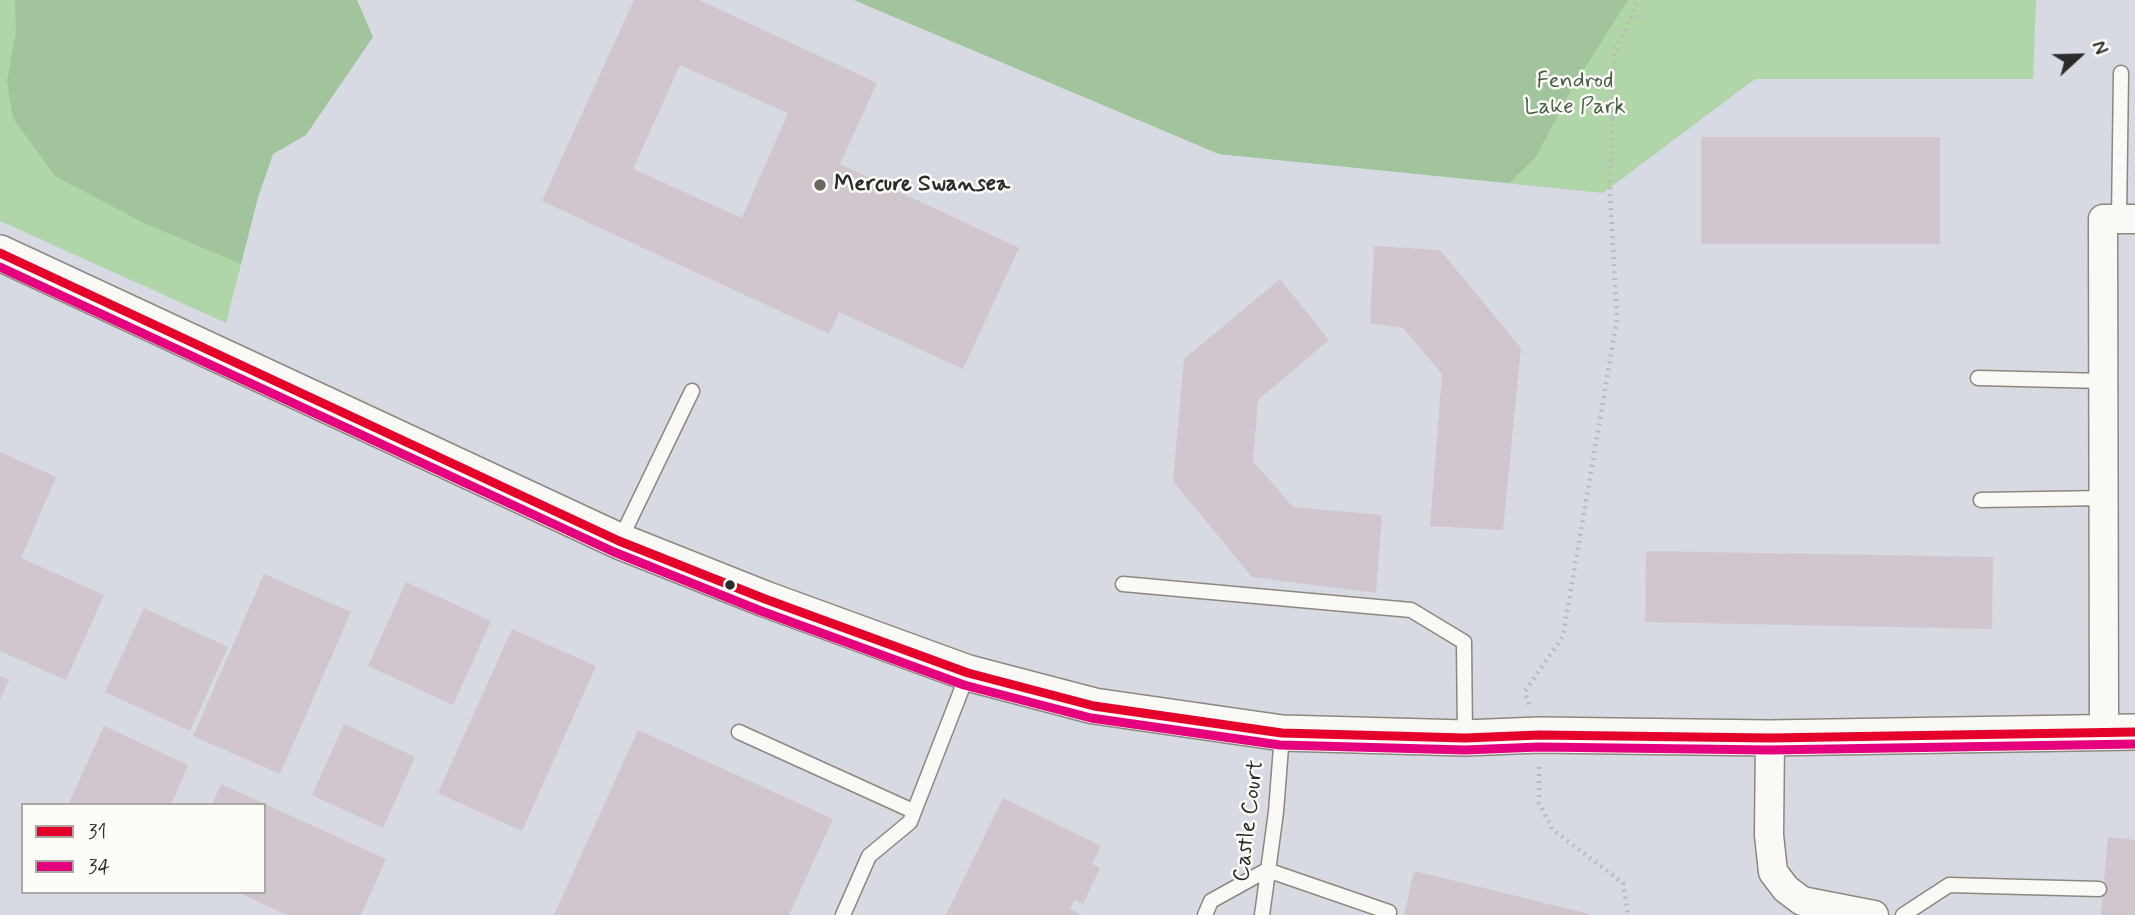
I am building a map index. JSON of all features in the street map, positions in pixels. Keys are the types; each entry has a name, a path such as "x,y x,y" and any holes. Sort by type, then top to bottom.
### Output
{"street":[{"path":"0,253 620,541 968,673 1094,706 1282,733 1465,738 1539,735 1770,738 2120,732 2104,498 2103,219 2127,219"},
{"path":"1770,738 1769,835 1773,872 1786,889 1802,901 1874,915"}],"lane":[{"path":"2122,73 2127,219"},
{"path":"1978,378 2103,381"},
{"path":"620,541 692,391"},
{"path":"1981,500 2104,498"},
{"path":"1123,584 1411,610 1464,642 1465,738"},
{"path":"843,915 869,856 910,822 968,673"},
{"path":"739,732 913,811"},
{"name":"Castle Court","path":"1262,915 1276,812 1282,733"},
{"path":"1205,915 1211,901 1267,870 1389,912"},
{"path":"1903,915 1949,885 2099,889"}],"path":[{"path":"1628,915 1623,883 1553,830 1539,803 1539,735 1525,691 1563,636 1617,319 1610,194 1614,53 1639,0"}],"shaded area":[{"path":"0,0 2135,0 2135,915 0,915"}],"green space":[{"path":"0,0 327,0 258,197 226,323 0,221"},
{"path":"15,0 357,0 373,37 306,135 273,154 258,197 241,264 142,222 55,176 13,118 7,81 16,32"},
{"name":"Fendrod Lake Park","path":"854,0 2036,0 2033,79 1755,79 1603,193 1219,154"},
{"name":"Fendrod Lake Park","path":"854,0 1628,0 1572,88 1536,157 1509,183 1219,154"}],"building":[{"name":"Mercure Swansea","path":"634,0 699,0 877,83 840,164 1019,248 963,369 839,312 829,334 542,201","holes":["680,65 788,113 742,218 633,169"]},
{"path":"1701,137 1940,137 1940,244 1701,244"},
{"path":"1374,246 1440,250 1521,348 1503,530 1430,526 1442,374 1403,328 1370,323"},
{"path":"1280,279 1329,340 1258,400 1253,461 1293,507 1382,515 1376,593 1252,577 1173,481 1184,359"},
{"path":"0,452 56,477 21,558 104,595 66,680 0,651"},
{"path":"1646,551 1993,557 1992,629 1645,622"},
{"path":"264,574 351,612 280,774 193,736"},
{"path":"406,582 491,621 453,705 368,666"},
{"path":"144,608 228,647 190,731 105,692"},
{"path":"512,629 596,666 522,831 438,793"},
{"path":"0,676 9,680 0,700"},
{"path":"344,724 415,757 383,828 312,795"},
{"path":"104,726 188,765 172,803 69,803"},
{"path":"638,730 833,819 789,915 554,915"},
{"path":"221,784 263,803 213,803"},
{"path":"1003,798 1101,846 1092,864 1100,868 1083,904 1075,899 1070,909 1082,915 946,915"},
{"path":"266,804 386,859 361,915 287,915 241,894 266,894"},
{"path":"2108,837 2135,840 2135,915 2101,915"},
{"path":"1414,871 1590,914 1590,915 1404,915"}],"transit line":[{"name":"31","path":"0,253 619,541 765,599 968,673 1094,706 1282,733 1465,738 1539,735 1770,738 2135,732"},
{"name":"34","path":"0,267 614,552 761,611 964,685 1091,718 1280,745 1465,750 1539,747 1770,750 2135,744"}],"place":[{"name":"Mercure Swansea","path":"820,185"}]}
